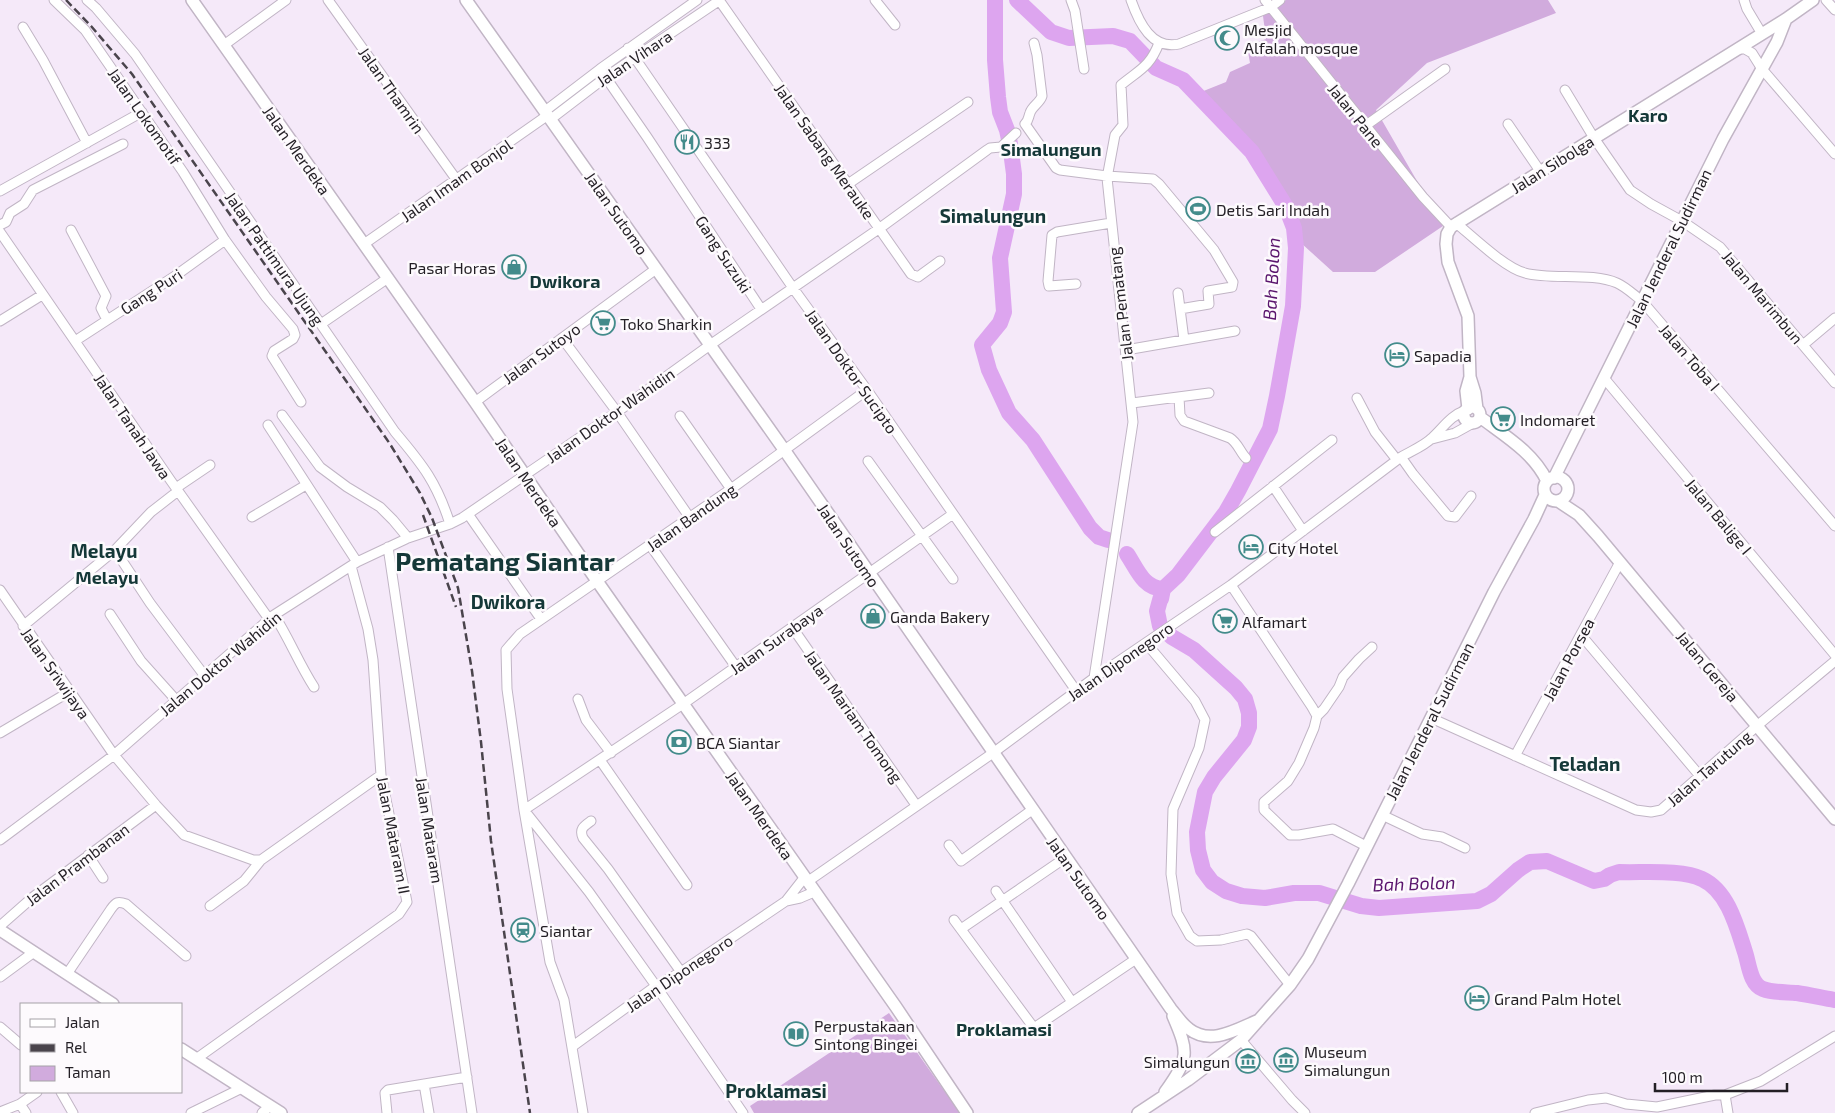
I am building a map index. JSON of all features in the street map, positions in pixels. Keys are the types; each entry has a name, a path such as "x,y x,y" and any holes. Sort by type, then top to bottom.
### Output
{"main road":[{"name":"Jalan Merdeka","path":"192,0 475,402 597,581 896,1007 967,1113"},
{"name":"Jalan Sutomo","path":"466,0 710,345 1171,1009 1190,1030 1212,1038 1259,1020"},
{"name":"Jalan Sibolga","path":"1454,225 1786,20 1813,0"},
{"name":"Jalan Jenderal Sudirman","path":"1290,985 1308,959 1348,884 1494,592 1534,520 1556,498 1544,488 1551,479 1604,378 1723,139 1762,69 1786,20"},
{"path":"1454,225 1447,234 1446,244 1452,275 1464,301 1468,316 1470,377 1466,390 1473,413 1528,453 1551,479 1564,481 1567,488 1556,498"},
{"name":"Jalan Gereja","path":"1556,498 1579,515 1620,562 1835,819"},
{"path":"0,928 111,1003"},
{"path":"1138,1113 1196,1075 1241,1040 1290,985"},
{"path":"1161,1098 1182,1067 1185,1056 1185,1045 1171,1009"},
{"path":"182,1050 242,1088 266,1110 282,1113"}],"street":[{"name":"Jalan Lokomotif","path":"54,0 85,30 183,172 225,240 294,332 294,339 273,352 272,356 301,402"},
{"name":"Jalan Pattimura Ujung","path":"86,0 96,8 135,54 395,432 432,480 441,498 450,524"},
{"path":"224,46 286,0"},
{"name":"Jalan Thamrin","path":"328,0 456,179"},
{"name":"Jalan Vihara","path":"548,115 600,69 698,0"},
{"name":"Jalan Vihara","path":"548,115 719,0"},
{"name":"Jalan Sabang Merauke","path":"719,0 914,276 922,276 940,261"},
{"path":"875,0 896,24"},
{"path":"1071,0 1075,11 1084,69"},
{"path":"1131,0 1135,13 1145,30 1159,43 1169,46 1180,44 1268,3 1280,0"},
{"path":"1744,0 1747,9 1762,34"},
{"path":"1826,0 1835,10"},
{"name":"Jalan Pane","path":"1268,3 1423,197 1454,225"},
{"path":"23,27 43,60 87,143"},
{"path":"1034,43 1038,56 1042,96 1030,112 1029,119 1025,124 1056,168 1107,176 1153,179 1214,250 1232,282 1232,287 1208,291 1209,304 1180,309"},
{"name":"Jalan Pematang","path":"1094,678 1134,422 1107,176 1115,135 1123,124 1121,85 1139,73 1153,57 1159,43"},
{"name":"Jalan Doktor Sucipto","path":"628,48 793,288 867,390 1076,692"},
{"path":"1739,49 1749,50 1762,69 1835,154"},
{"name":"Gang Suzuki","path":"600,69 688,198 761,310"},
{"path":"1365,126 1445,69"},
{"name":"Jalan Marimbun","path":"1565,90 1594,138 1630,190 1682,221 1720,247 1835,383"},
{"path":"848,184 968,102"},
{"path":"0,191 142,112"},
{"name":"Jalan Imam Bonjol","path":"364,244 548,115"},
{"path":"1508,124 1540,171"},
{"name":"Jalan Doktor Wahidin","path":"0,840 114,755 272,617 354,564 408,538 450,524 468,514 880,228 990,148 1001,147 1016,133"},
{"path":"0,225 6,222 10,213 24,204 32,190 123,144"},
{"path":"1076,284 1049,286 1052,235 1057,232 1111,224"},
{"name":"Jalan Toba I","path":"1454,225 1523,273 1602,279 1616,282 1642,301 1835,526"},
{"path":"71,230 106,296 102,309 107,320"},
{"name":"Jalan Tanah Jawa","path":"0,232 177,490 290,641 301,666 314,687"},
{"name":"Gang Puri","path":"75,341 175,276 225,240"},
{"name":"Jalan Sutoyo","path":"475,402 656,269"},
{"path":"321,324 388,278"},
{"path":"1178,293 1184,340"},
{"path":"0,321 42,295"},
{"path":"1803,345 1835,318"},
{"path":"1126,350 1235,331"},
{"path":"562,338 617,412 690,518"},
{"name":"Jalan Balige I","path":"1604,378 1835,655"},
{"name":"Jalan Bandung","path":"524,810 507,689 506,650 520,634 690,518 867,390"},
{"path":"1132,403 1209,393"},
{"path":"1179,397 1180,416 1184,421 1230,438 1246,458"},
{"path":"1357,398 1375,432 1448,516 1455,517 1471,496"},
{"path":"1431,439 1455,433 1473,413"},
{"path":"1431,439 1456,414 1473,413"},
{"path":"282,415 320,467 342,484 380,507 408,538"},
{"path":"680,416 731,489"},
{"name":"Jalan Mataram II","path":"196,1059 399,914 407,902 381,775 373,660 354,564 268,425"},
{"name":"Jalan Diponegoro","path":"573,1046 656,986 681,972 786,901 806,880 993,753 1094,678 1231,585 1399,459 1431,439"},
{"path":"1215,532 1332,440"},
{"path":"868,461 953,579"},
{"path":"23,626 115,550 151,512 210,465"},
{"path":"252,517 306,485"},
{"path":"1273,486 1303,531"},
{"path":"468,514 542,619"},
{"name":"Jalan Surabaya","path":"524,810 683,704 953,514"},
{"path":"650,545 736,667"},
{"name":"Jalan Mataram","path":"388,547 472,1113"},
{"path":"115,550 150,603 204,675"},
{"name":"Jalan Porsea","path":"1515,756 1620,562"},
{"path":"1231,585 1317,716"},
{"name":"Jalan Sriwijaya","path":"0,590 3,601 23,626 114,755"},
{"path":"110,614 142,660 176,700"},
{"name":"Jalan Mariam Tomong","path":"792,627 916,805"},
{"path":"1581,635 1700,776"},
{"path":"1148,641 1196,701 1205,720 1199,748 1173,809 1171,874 1177,913 1190,936 1197,941 1221,940 1247,934 1251,936 1290,985"},
{"path":"1366,846 1334,829 1299,835 1290,834 1264,810 1264,802 1288,781 1299,763 1317,716 1339,687 1343,677 1358,659 1372,647"},
{"name":"Jalan Tarutung","path":"1431,718 1636,810 1645,812 1661,810 1835,661"},
{"path":"0,733 69,692"},
{"path":"578,700 586,720 611,752"},
{"path":"114,755 186,837 253,860 261,860"},
{"path":"600,760 687,885"},
{"path":"210,906 244,881 261,860 381,775"},
{"name":"Jalan Prambanan","path":"0,928 20,907 156,805"},
{"path":"524,810 589,892 743,1113"},
{"path":"524,810 550,962 564,1000 573,1046 582,1113"},
{"path":"949,845 961,861 1032,810"},
{"path":"1382,815 1422,834 1442,837 1465,848"},
{"path":"591,821 582,829 581,833 681,972"},
{"path":"88,855 103,878"},
{"path":"961,929 1065,858"},
{"path":"996,891 1072,1002"},
{"name":"Jalan Diponegoro","path":"786,901 814,892"},
{"path":"67,974 117,902 126,904 186,956"},
{"path":"954,920 1034,1028 1136,959"},
{"path":"0,977 34,952"},
{"path":"0,1027 20,1044"},
{"path":"1539,1112 1606,1098 1626,1104 1657,1107 1715,1095 1725,1095 1761,1080 1835,1036"},
{"path":"1241,1040 1305,1113"},
{"path":"387,1113 386,1093 388,1090 467,1077"},
{"path":"424,1084 429,1113"},
{"path":"191,1113 242,1088"},
{"path":"0,1112 20,1104 36,1093"},
{"path":"62,1093 73,1113"},
{"path":"1725,1095 1728,1113"},
{"path":"20,1104 26,1113"}],"green space":[{"path":"1286,0 1548,0 1556,13 1427,63 1376,110 1443,226 1375,272 1333,272 1301,243 1289,202 1258,154 1201,92 1226,82 1230,72 1250,63 1247,46 1266,39 1263,16"},
{"path":"889,1013 960,1113 754,1113 750,1106"}],"waterway":[{"name":"Bah Bolon","path":"995,0 995,60 998,97 1000,112 1010,144 1014,174 1014,194 1000,258 1004,312 1000,323 982,345 989,370 1009,413 1033,440 1090,528 1099,537 1108,540"},
{"name":"Bah Bolon","path":"1017,0 1051,32 1069,38 1113,36 1130,41 1156,68 1183,80 1252,152 1286,207 1294,228 1296,248 1293,306 1270,429 1226,512 1178,575 1163,589 1157,611 1160,626 1172,637 1194,650 1236,688 1245,699 1249,713 1249,727 1244,740 1214,777 1205,792 1197,832 1198,850 1203,870 1212,882 1226,891 1242,896 1265,898 1294,893 1319,893 1361,906 1379,908 1477,901 1491,894 1530,862 1547,861 1594,881 1604,879 1619,872 1684,874 1702,879 1719,892 1725,901 1739,932 1755,983 1763,989 1771,991 1797,993 1835,1000"},
{"name":"Bah Bolon","path":"1127,554 1145,581 1156,588 1163,589 1161,599"}],"railway":[{"path":"66,0 132,74 390,444 420,493 432,518 458,588 472,671 491,841 530,1113"},
{"path":"423,515 456,607"}],"place":[{"name":"Mesjid Alfalah mosque","path":"1227,38"},
{"name":"333","path":"687,142"},
{"name":"Detis Sari Indah","path":"1198,209"},
{"name":"Pasar Horas","path":"514,267"},
{"name":"Toko Sharkin","path":"603,323"},
{"name":"Sapadia","path":"1397,355"},
{"name":"Indomaret","path":"1503,419"},
{"name":"City Hotel","path":"1251,547"},
{"name":"Ganda Bakery","path":"873,616"},
{"name":"Alfamart","path":"1225,621"},
{"name":"BCA Siantar","path":"679,742"},
{"name":"Siantar","path":"523,930"},
{"name":"Grand Palm Hotel","path":"1477,998"},
{"name":"Perpustakaan Sintong Bingei","path":"796,1034"},
{"name":"Museum Simalungun","path":"1286,1060"},
{"name":"Simalungun","path":"1248,1061"}],"district":[{"name":"Karo","path":"1648,115"},
{"name":"Simalungun","path":"1051,149"},
{"name":"Simalungun","path":"993,215"},
{"name":"Dwikora","path":"565,281"},
{"name":"Melayu","path":"104,550"},
{"name":"Pematang Siantar","path":"505,560"},
{"name":"Melayu","path":"107,577"},
{"name":"Dwikora","path":"508,601"},
{"name":"Teladan","path":"1585,763"},
{"name":"Proklamasi","path":"1004,1029"},
{"name":"Proklamasi","path":"776,1090"}]}
